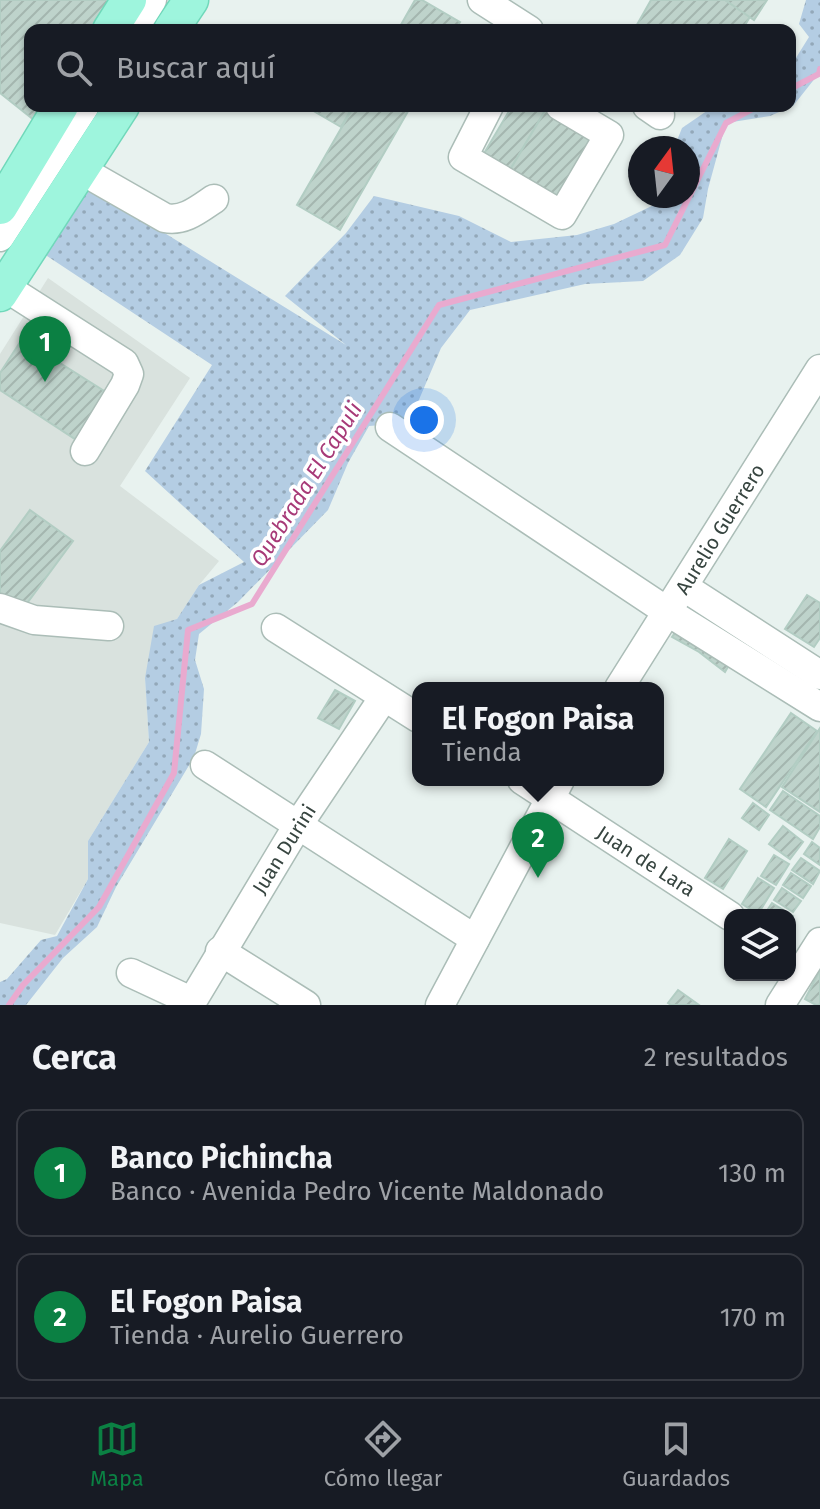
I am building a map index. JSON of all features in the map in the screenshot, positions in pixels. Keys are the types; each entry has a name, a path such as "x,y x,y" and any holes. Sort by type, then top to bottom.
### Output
{"main road":[{"path":"114,24 129,0"},
{"path":"175,24 191,0"},
{"path":"10,246 59,112"},
{"path":"10,246 81,170 118,112"}],"street":[{"path":"137,24 152,0"},
{"path":"160,24 176,0"},
{"path":"482,0 520,24"},
{"path":"10,246 82,112"},
{"path":"10,246 104,112"},
{"path":"486,112 463,157 562,215 609,135 570,112"},
{"path":"81,170 165,218 181,219 214,199"},
{"path":"10,246 124,363 129,374 85,451"},
{"name":"Aurelio Guerrero","path":"623,682 819,375"},
{"path":"390,427 668,612 820,707"},
{"path":"684,587 820,675"},
{"path":"0,608 34,620 109,626"},
{"path":"276,628 412,714"},
{"name":"Juan Durini","path":"190,1003 298,825 384,697"},
{"path":"205,765 475,939"},
{"path":"440,1005 555,788"},
{"name":"Juan de Lara","path":"555,788 724,912"},
{"path":"780,1005 797,960 820,942"},
{"path":"220,951 306,1005"},
{"path":"131,973 190,1003"}],"shaded area":[{"path":"806,0 820,0 820,72 796,102 796,58 809,37 799,24"},
{"path":"705,112 779,112 726,123 703,218 680,255 643,281 585,284 470,310 441,348 415,409 395,424 369,426 348,463 328,510 238,602 199,634 195,660 204,689 201,734 194,757 116,887 97,927 63,958 26,1005 0,1005 0,982 7,979 41,940 57,936 88,879 88,841 149,742 145,678 154,626 177,619 199,585 244,562 145,471 212,365 44,254 90,187 346,345 285,296 346,233 374,196 459,216 511,242 577,235 614,224 648,208 700,208 700,136 679,136 682,128"},
{"path":"48,278 190,378 120,486 219,561 177,619 145,678 149,742 88,841 88,879 55,935 0,923 0,354"}],"building":[{"path":"0,0 122,0 106,24 24,24 24,112 47,112 39,124 0,93"},
{"path":"415,0 422,0 460,22 459,24 401,24"},
{"path":"651,0 725,0 751,15 746,24 637,24"},
{"path":"725,0 767,0 754,20"},
{"path":"315,112 350,112 341,127"},
{"path":"351,112 408,112 340,230 297,205"},
{"path":"508,112 544,112 510,170 483,155"},
{"path":"544,112 551,112 598,140 561,201 510,170"},
{"path":"22,339 109,394 78,441 0,390 0,373"},
{"path":"30,510 73,541 22,610 0,594 0,551"},
{"path":"807,595 820,603 820,638 814,647 785,629"},
{"path":"681,624 733,658 725,672 672,637"},
{"path":"335,690 355,701 339,729 318,718"},
{"path":"791,713 817,731 766,807 740,789"},
{"path":"820,728 820,812 782,787"},
{"path":"783,791 820,816 820,827 813,839 770,810"},
{"path":"753,803 769,815 759,830 742,818"},
{"path":"783,826 803,842 790,859 769,844"},
{"path":"729,839 747,851 723,889 705,878"},
{"path":"812,842 820,848 820,865 804,854"},
{"path":"774,855 789,864 776,885 761,876"},
{"path":"801,858 820,871 813,884 792,870"},
{"path":"791,873 811,886 803,898 783,885"},
{"path":"758,878 774,888 761,909 750,909 742,904"},
{"path":"782,888 801,901 795,909 788,909 774,900"},
{"path":"772,903 782,909 768,909"},
{"path":"820,970 820,1005 816,1005 805,999"},
{"path":"678,990 699,1005 668,1003"}],"waterway":[{"name":"Quebrada El Capuli","path":"796,86 819,74 820,69"},
{"name":"Quebrada El Capuli","path":"9,1005 23,985 99,907 174,773 188,630 252,604 439,305 665,245 726,123 747,112"}],"place":[{"name":"Banco Pichincha","path":"45,382"},
{"name":"El Fogon Paisa","path":"538,878"}]}
